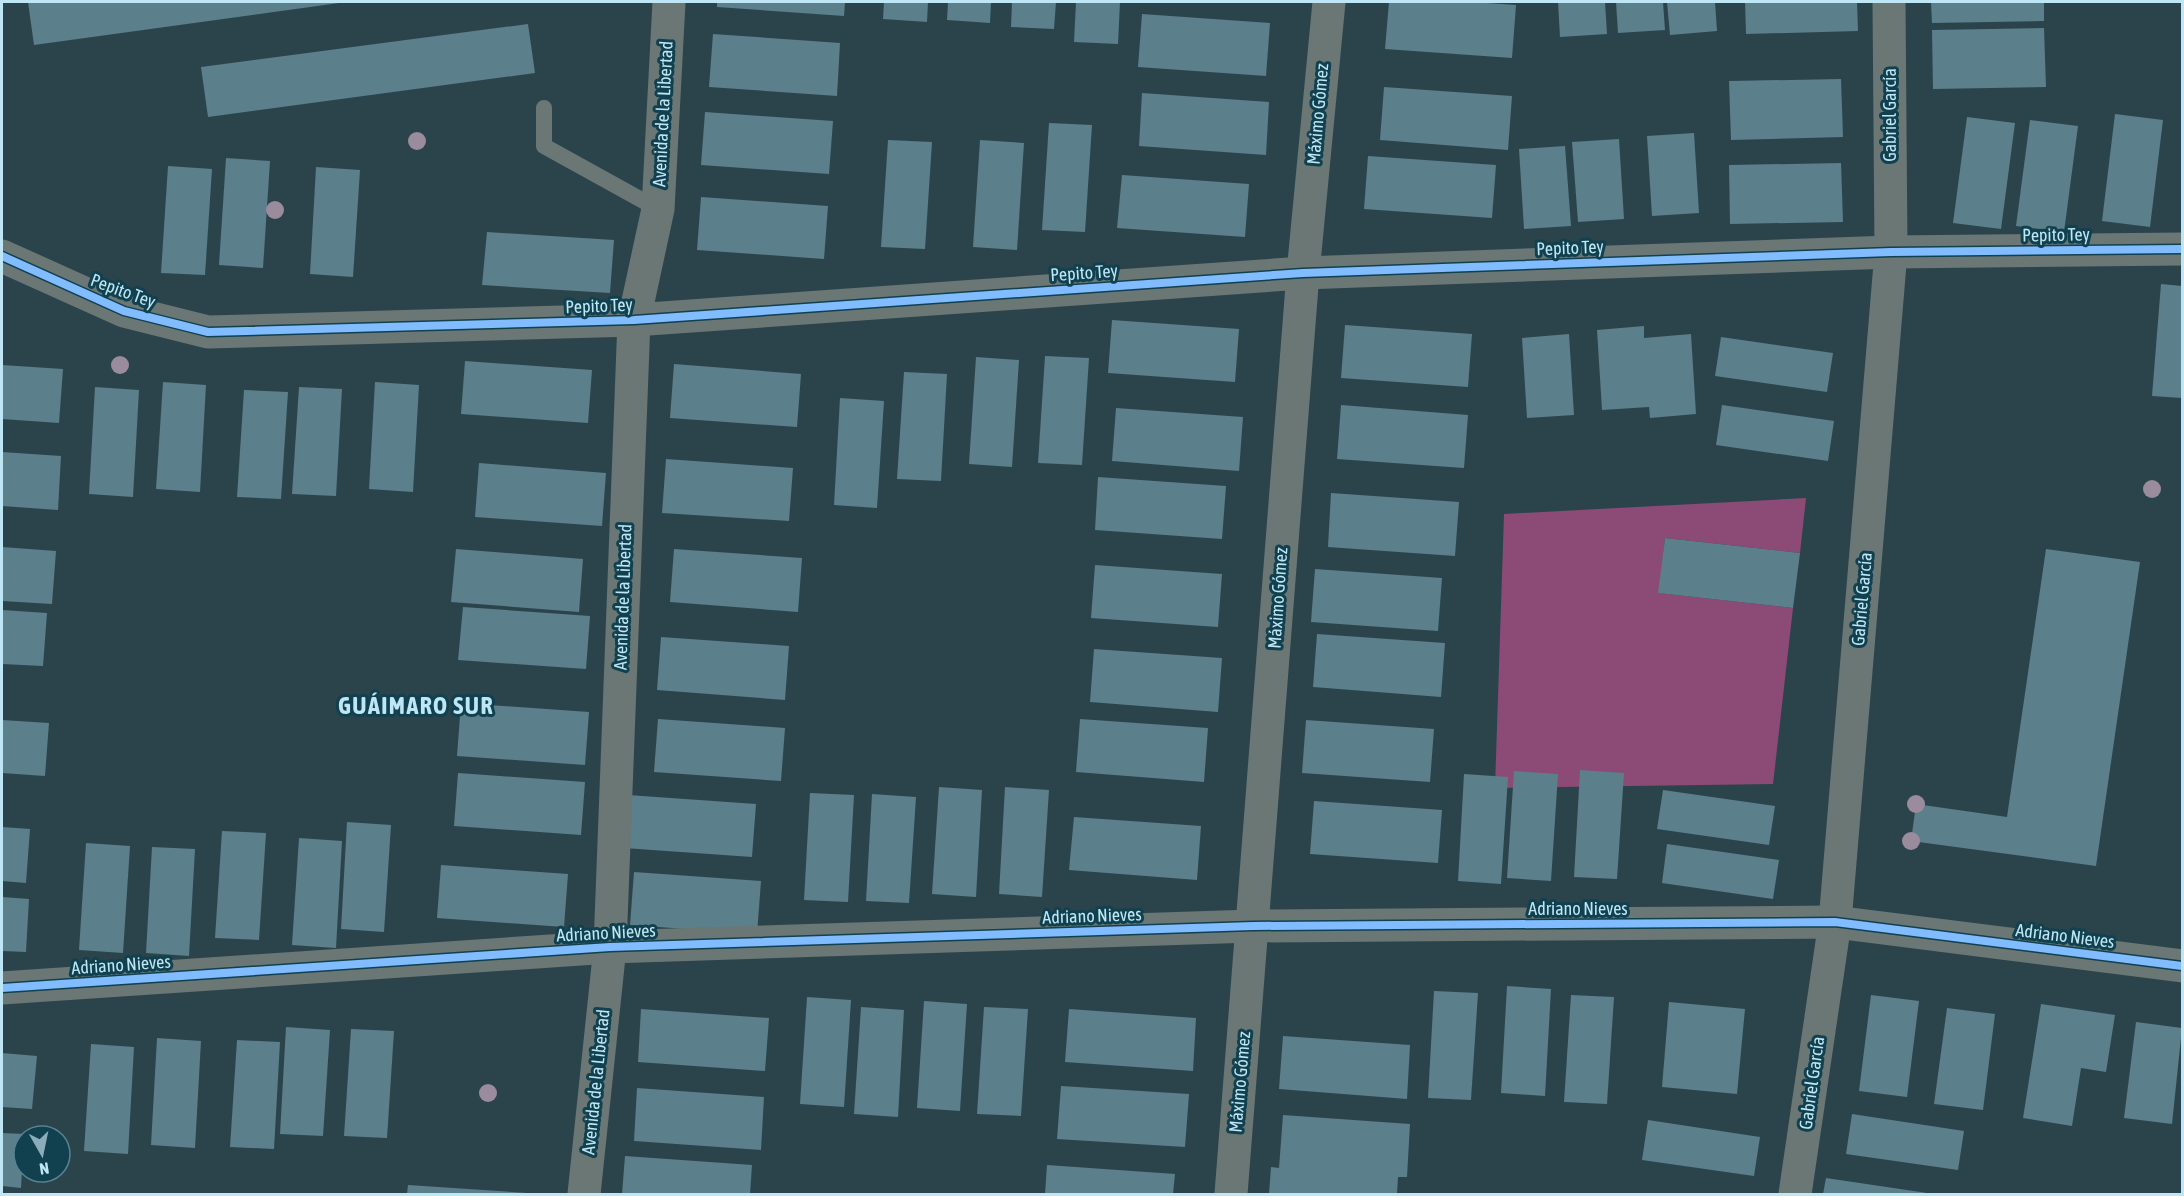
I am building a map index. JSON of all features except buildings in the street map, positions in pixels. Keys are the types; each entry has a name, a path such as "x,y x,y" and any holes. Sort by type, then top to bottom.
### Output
{"street":[{"name":"Avenida de la Libertad","path":"584,1194 610,947 634,320 658,209 669,2"},
{"name":"Máximo Gómez","path":"1231,1194 1304,273 1329,2"},
{"name":"Gabriel García","path":"1795,1194 1835,922 1891,252 1889,2"},
{"name":"Pepito Tey","path":"2,256 124,310 208,332 634,320 1304,273 1891,252 2182,249"},
{"name":"Adriano Nieves","path":"2,988 610,947 1253,926 1835,922 2182,966"}],"lane":[{"path":"544,108 544,146 658,209"}],"shaded area":[{"path":"1806,498 1800,553 1665,538 1659,593 1793,608 1773,784 1495,788 1504,514"}],"cycle path":[{"path":"2,256 124,311 208,332 634,320 1303,273 1891,252 2182,249"},
{"path":"2,988 610,947 1253,926 1835,922 2182,966"}],"district":[{"name":"GUÁIMARO SUR","path":"416,706"}]}
